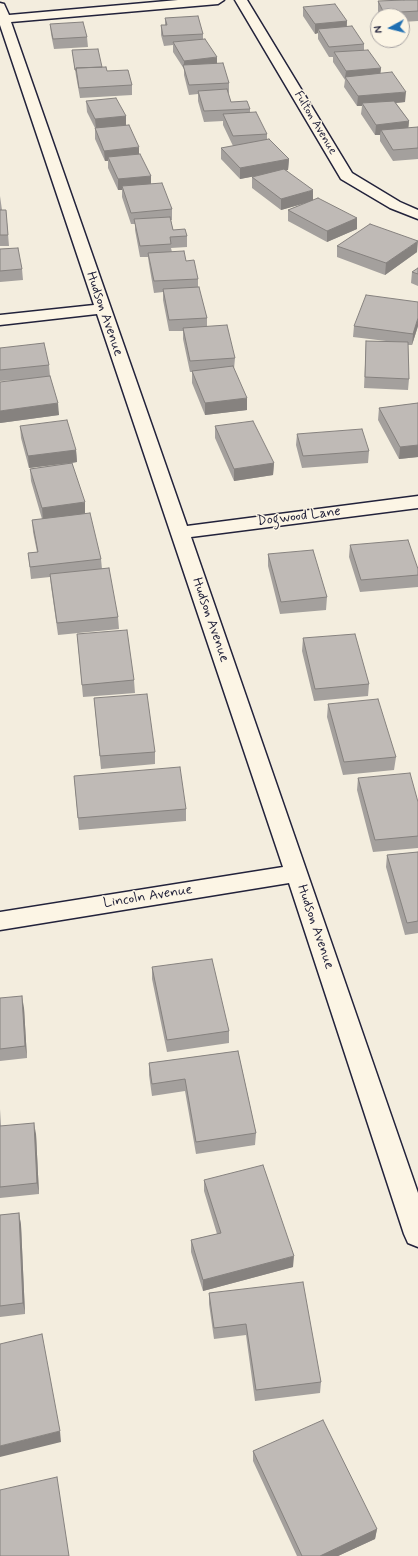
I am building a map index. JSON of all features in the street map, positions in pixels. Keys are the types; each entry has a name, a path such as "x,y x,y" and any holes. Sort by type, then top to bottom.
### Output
{"street":[{"path":"1,15 218,0"},
{"name":"Fulton Avenue","path":"241,0 331,148 346,176 394,205 418,215"},
{"name":"Hudson Avenue","path":"1,15 297,873 418,1234"},
{"path":"0,320 103,309"},
{"name":"Dogwood Lane","path":"180,533 418,502"},
{"name":"Lincoln Avenue","path":"0,921 297,873"}],"building":[{"path":"418,0 418,11 410,11 410,8 382,8 378,1"},
{"path":"335,4 347,21 315,24 303,7"},
{"path":"198,16 203,34 163,36 161,25 167,25 165,18"},
{"path":"83,22 87,37 53,39 50,24"},
{"path":"352,26 364,44 329,47 318,29"},
{"path":"205,39 217,57 184,61 173,42"},
{"path":"98,49 102,67 76,68 75,70 72,50"},
{"path":"368,50 381,68 346,71 334,52"},
{"path":"223,63 229,83 189,85 183,65"},
{"path":"106,67 107,71 128,70 132,85 79,88 76,68"},
{"path":"392,72 406,92 358,96 345,77"},
{"path":"227,89 231,102 247,101 250,109 204,111 198,91"},
{"path":"116,98 126,116 95,119 86,101"},
{"path":"394,101 409,121 376,125 362,103"},
{"path":"256,112 267,134 233,136 223,114"},
{"path":"129,125 139,147 104,151 95,128"},
{"path":"418,127 418,148 393,150 381,130"},
{"path":"269,139 289,159 240,168 221,148"},
{"path":"140,154 151,176 118,179 108,157"},
{"path":"284,169 313,190 281,199 252,177"},
{"path":"162,183 172,209 131,213 122,186"},
{"path":"318,198 357,218 327,231 288,210"},
{"path":"0,210 6,210 8,235 0,235"},
{"path":"170,217 173,230 185,229 187,236 170,237 171,244 140,246 134,219"},
{"path":"370,224 418,241 386,263 337,246"},
{"path":"18,248 22,269 0,271 0,249"},
{"path":"184,251 186,261 194,260 198,279 154,281 148,253"},
{"path":"418,268 418,274 412,272"},
{"path":"199,287 207,318 169,320 163,289"},
{"path":"366,295 418,302 418,318 413,334 354,326"},
{"path":"227,325 235,358 190,361 183,328"},
{"path":"366,341 408,342 409,379 365,377"},
{"path":"44,343 49,365 0,370 0,348"},
{"path":"233,366 247,398 205,403 192,371"},
{"path":"50,376 58,403 0,411 0,382"},
{"path":"418,403 418,445 400,447 379,408"},
{"path":"67,420 76,450 28,456 20,426"},
{"path":"253,421 274,463 234,469 215,426"},
{"path":"362,429 369,451 303,456 297,434"},
{"path":"72,463 85,502 42,508 30,469"},
{"path":"90,513 101,559 30,567 28,553 38,552 32,520"},
{"path":"408,540 418,569 418,575 361,580 350,545"},
{"path":"313,550 327,597 281,602 268,554"},
{"path":"109,568 118,617 57,623 50,574"},
{"path":"127,630 134,680 82,685 77,634"},
{"path":"355,634 369,684 315,689 303,638"},
{"path":"147,694 155,752 100,756 94,698"},
{"path":"378,699 396,757 344,762 328,704"},
{"path":"180,767 186,809 78,818 74,776"},
{"path":"410,773 418,802 418,836 375,840 358,778"},
{"path":"418,852 418,921 407,923 387,855"},
{"path":"212,959 229,1031 167,1040 152,967"},
{"path":"22,996 25,1046 0,1049 0,998"},
{"path":"238,1051 256,1133 196,1142 185,1079 152,1084 149,1063"},
{"path":"34,1123 37,1183 0,1187 0,1126"},
{"path":"263,1165 294,1256 203,1280 191,1240 221,1233 204,1180"},
{"path":"19,1213 23,1303 0,1306 0,1215"},
{"path":"303,1282 321,1382 256,1390 246,1324 214,1328 209,1293"},
{"path":"42,1334 60,1431 0,1446 0,1344"},
{"path":"323,1420 377,1529 320,1556 302,1556 253,1451"},
{"path":"57,1477 69,1556 0,1556 0,1490"}]}
